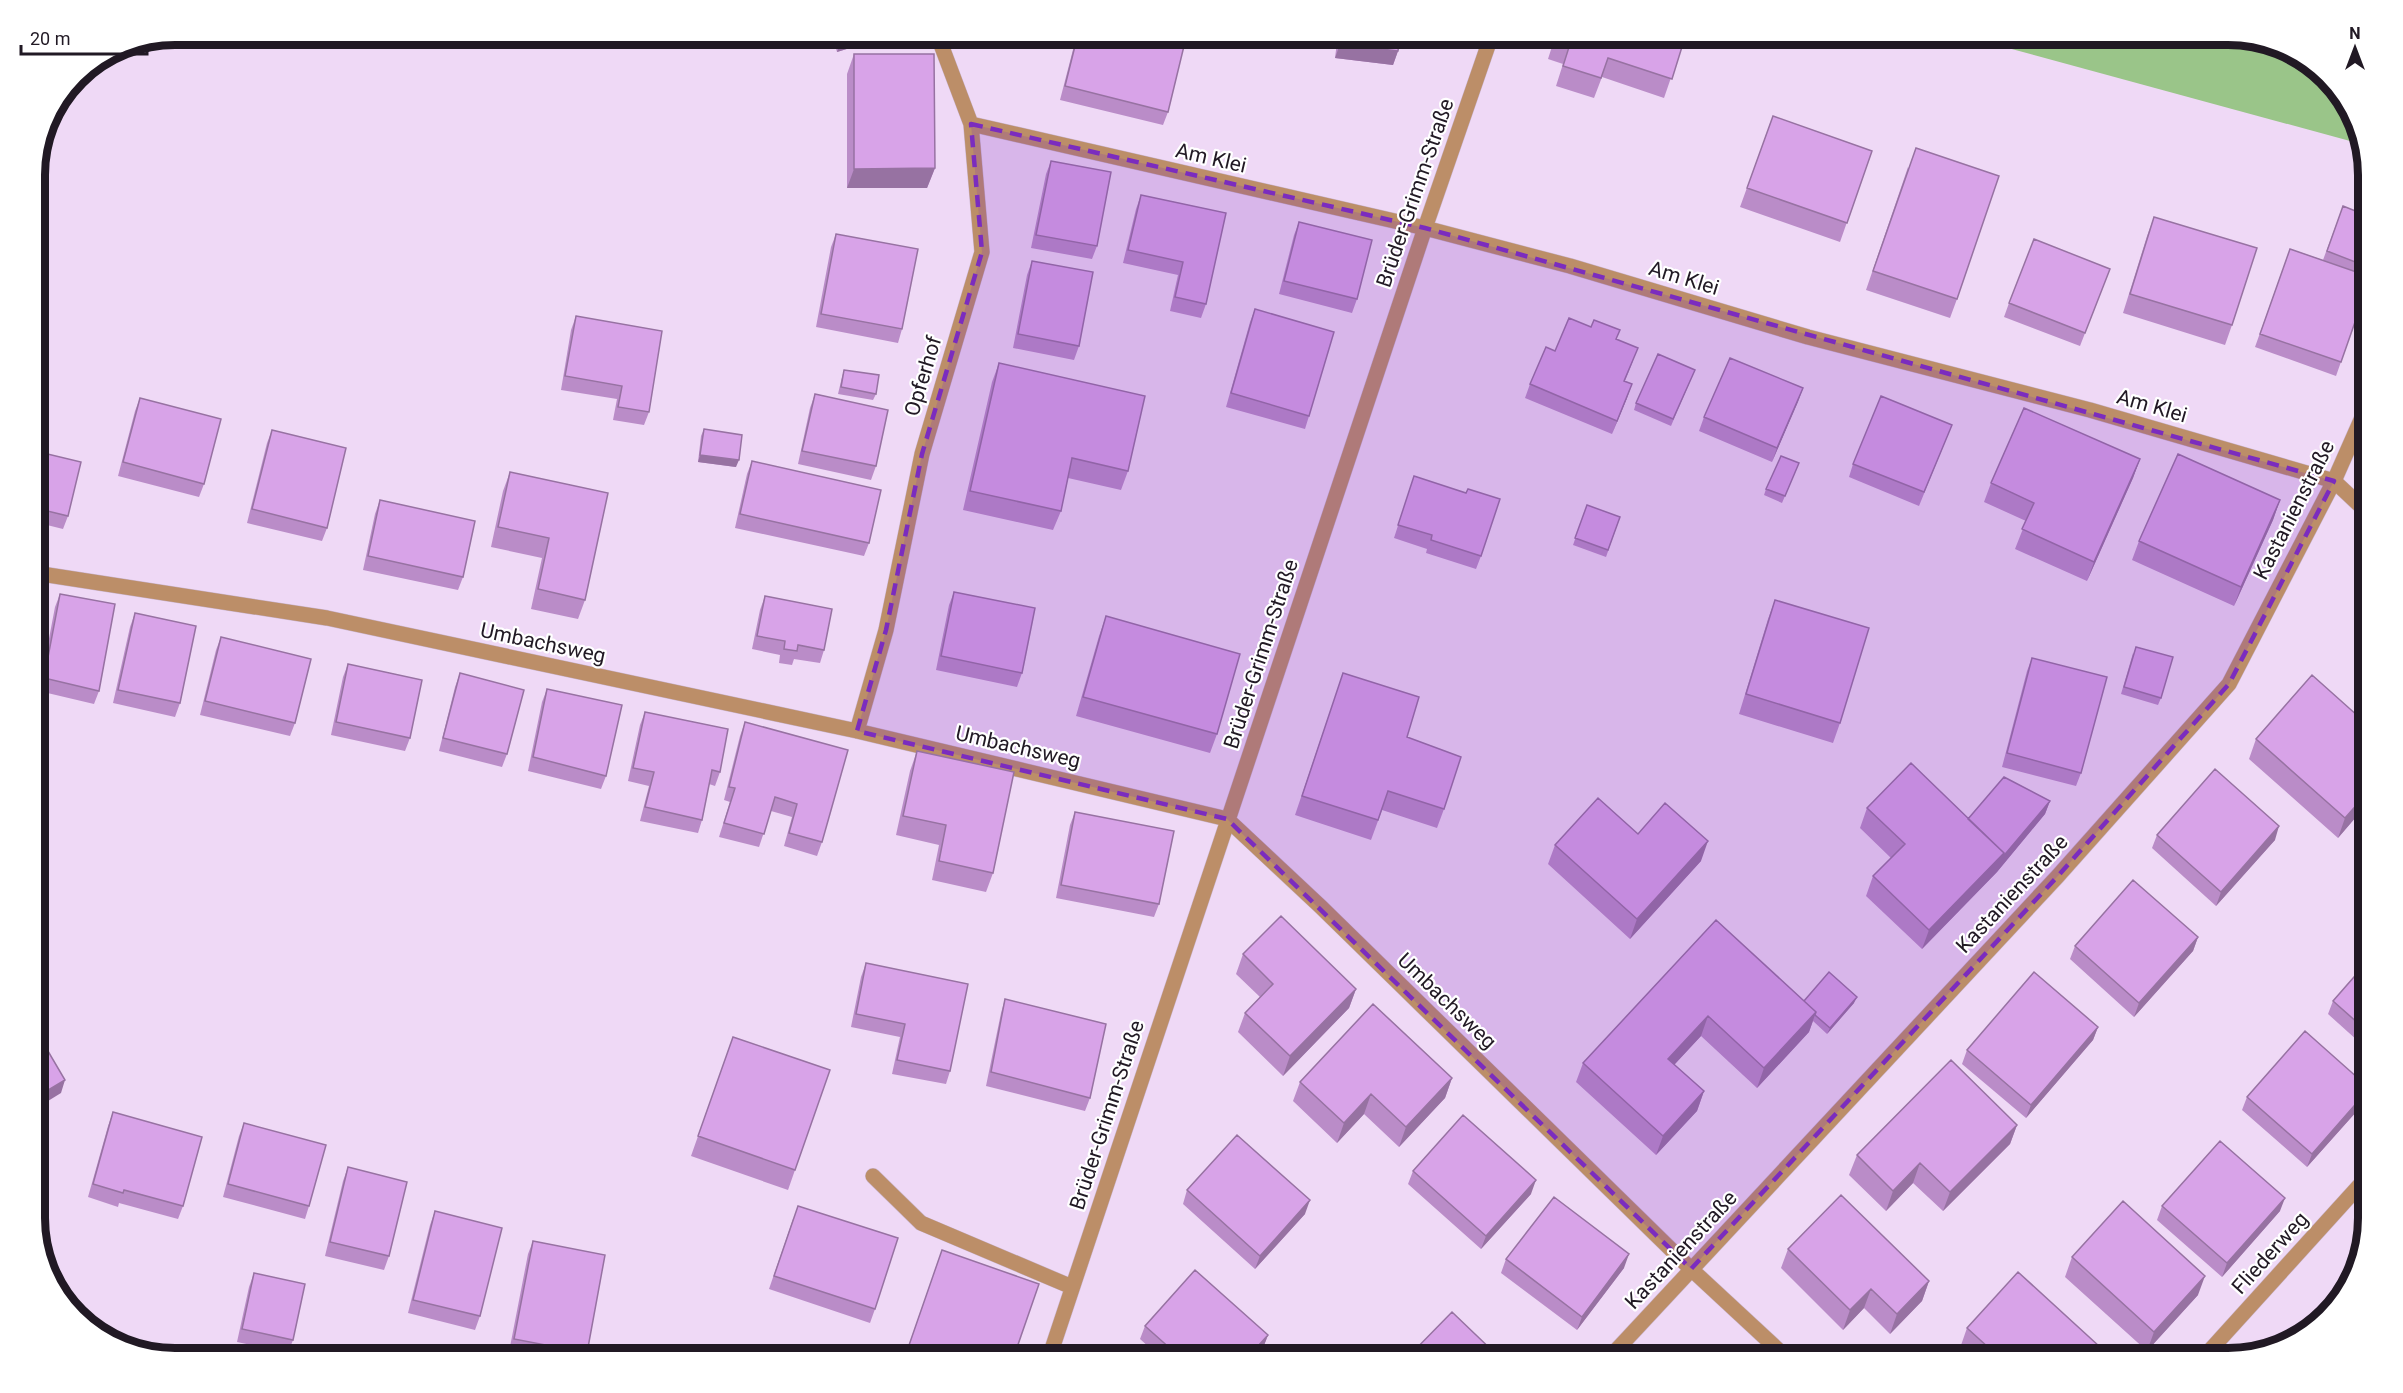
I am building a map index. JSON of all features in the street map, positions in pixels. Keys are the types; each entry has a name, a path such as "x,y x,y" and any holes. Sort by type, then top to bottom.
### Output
{"street":[{"name":"Opferhof","path":"857,731 886,630 922,454 982,252 971,124 941,45"},
{"name":"Brüder-Grimm-Straße","path":"1053,1348 1227,819 1488,45"},
{"name":"Am Klei","path":"971,124 1425,228 1570,266 1809,337 2090,410 2334,481 2358,504"},
{"name":"Kastanienstraße","path":"1619,1348 2057,877 2229,684 2334,481 2358,427"},
{"name":"Umbachsweg","path":"45,575 327,618 857,731 1227,819 1321,907 1691,1269 1775,1348"},
{"path":"873,1176 921,1223 1072,1287"},
{"name":"Fliederweg","path":"2214,1348 2358,1187"}],"highlighted area":[{"path":"971,124 1425,228 2334,481 2229,684 2057,877 1691,1269 1227,819 857,731 886,630 922,454 982,252"}],"green space":[{"path":"1997,45 2228,45 2261,49 2293,62 2320,83 2341,110 2354,142"}],"building":[{"path":"1075,45 1184,46 1168,112 1065,86"},
{"path":"1348,45 1399,45 1398,51"},
{"path":"1570,45 1683,45 1672,79 1608,58 1601,78 1563,66"},
{"path":"854,54 934,54 935,168 854,169"},
{"path":"1773,116 1872,151 1847,223 1747,188"},
{"path":"1916,148 1999,176 1957,299 1873,271"},
{"path":"1051,161 1111,172 1097,246 1036,235"},
{"path":"1141,195 1226,213 1206,304 1175,297 1183,262 1128,250"},
{"path":"2343,206 2358,212 2358,263 2327,251"},
{"path":"2154,217 2257,248 2232,325 2130,294"},
{"path":"1299,222 1372,240 1357,299 1284,281"},
{"path":"836,234 918,249 902,329 821,314"},
{"path":"2034,239 2110,269 2085,333 2009,303"},
{"path":"2290,249 2358,273 2358,314 2341,362 2260,334"},
{"path":"1032,261 1093,272 1079,346 1018,334"},
{"path":"1255,309 1334,332 1309,416 1231,393"},
{"path":"576,316 662,331 649,412 618,407 622,386 565,376"},
{"path":"1569,318 1591,327 1594,320 1620,330 1616,339 1638,348 1624,381 1632,384 1617,421 1530,384 1546,347 1555,351"},
{"path":"1658,354 1695,370 1673,419 1636,403"},
{"path":"1730,358 1803,388 1777,448 1704,417"},
{"path":"999,363 1145,396 1128,471 1072,458 1061,511 970,491"},
{"path":"844,370 879,375 876,394 841,387"},
{"path":"815,394 888,410 876,466 802,451"},
{"path":"1881,396 1952,425 1924,492 1853,464"},
{"path":"140,398 221,419 204,484 123,462"},
{"path":"2024,408 2140,459 2094,562 2022,529 2034,503 1991,483"},
{"path":"704,429 742,435 739,460 700,455"},
{"path":"272,430 346,448 327,528 252,509"},
{"path":"45,453 81,462 68,516 45,510"},
{"path":"2178,454 2280,500 2241,587 2139,541"},
{"path":"1781,456 1799,463 1785,496 1766,489"},
{"path":"752,461 881,490 869,543 740,514"},
{"path":"510,472 608,493 585,600 538,589 549,538 498,527"},
{"path":"1414,476 1466,493 1468,489 1500,499 1481,556 1431,540 1432,535 1398,525"},
{"path":"380,500 475,521 463,577 368,556"},
{"path":"1587,505 1620,517 1608,550 1575,538"},
{"path":"954,592 1035,608 1022,673 941,656"},
{"path":"60,594 115,604 99,691 45,678"},
{"path":"765,596 832,609 824,650 798,645 797,651 784,649 785,641 757,636"},
{"path":"1775,600 1869,628 1840,723 1746,694"},
{"path":"135,613 196,626 180,703 118,690"},
{"path":"1106,616 1240,654 1217,734 1083,697"},
{"path":"221,637 311,659 295,723 205,701"},
{"path":"2136,647 2173,657 2161,698 2124,687"},
{"path":"2032,658 2107,677 2081,773 2007,753"},
{"path":"348,664 422,680 410,738 336,722"},
{"path":"460,673 524,690 507,754 443,738"},
{"path":"1343,673 1419,697 1407,737 1461,757 1444,809 1388,791 1378,820 1302,796"},
{"path":"2312,675 2358,716 2358,803 2345,818 2256,739"},
{"path":"547,689 622,705 606,776 533,757"},
{"path":"645,712 728,729 720,772 712,770 702,820 645,807 654,772 633,768"},
{"path":"745,722 848,750 822,842 789,833 797,804 775,797 764,834 724,823 735,788 729,787"},
{"path":"917,751 1014,772 993,873 939,861 946,825 903,816"},
{"path":"1911,763 2004,853 1929,930 1873,876 1905,844 1867,808"},
{"path":"2215,769 2279,826 2221,892 2157,835"},
{"path":"2004,777 2050,801 2001,859 2004,853 1968,819"},
{"path":"1598,798 1638,834 1665,803 1708,841 1637,919 1555,845"},
{"path":"1075,812 1174,831 1159,904 1061,885"},
{"path":"2133,880 2198,937 2139,1003 2075,946"},
{"path":"1281,916 1356,989 1290,1056 1245,1013 1273,984 1243,954"},
{"path":"1716,920 1816,1012 1764,1068 1708,1016 1668,1059 1704,1091 1663,1136 1583,1063"},
{"path":"866,963 968,984 950,1071 897,1060 905,1024 856,1014"},
{"path":"1829,972 1857,997 1830,1028 1804,1001"},
{"path":"2034,972 2098,1027 2031,1105 1967,1050"},
{"path":"2358,972 2358,1023 2333,1001"},
{"path":"1005,999 1106,1024 1090,1098 991,1072"},
{"path":"1373,1004 1452,1078 1406,1127 1371,1094 1344,1123 1300,1082"},
{"path":"2305,1031 2358,1078 2358,1101 2312,1154 2247,1097"},
{"path":"733,1037 830,1070 795,1170 698,1136"},
{"path":"45,1046 65,1080 45,1092"},
{"path":"1951,1060 2017,1125 1950,1192 1920,1163 1893,1191 1857,1155"},
{"path":"113,1112 202,1137 183,1206 93,1184"},
{"path":"1463,1115 1536,1180 1486,1236 1413,1171"},
{"path":"244,1123 326,1145 309,1206 228,1184"},
{"path":"1237,1135 1310,1200 1260,1256 1187,1190"},
{"path":"2220,1141 2285,1198 2227,1263 2162,1206"},
{"path":"348,1167 407,1182 389,1256 330,1242"},
{"path":"1841,1195 1929,1281 1897,1314 1871,1289 1850,1310 1788,1249"},
{"path":"1554,1197 1629,1254 1582,1317 1506,1259"},
{"path":"2123,1201 2205,1276 2154,1332 2072,1257"},
{"path":"798,1206 898,1238 875,1309 774,1276"},
{"path":"435,1211 502,1228 480,1316 413,1300"},
{"path":"533,1241 605,1255 588,1348 561,1348 514,1339"},
{"path":"942,1250 1039,1284 1017,1348 908,1348"},
{"path":"1195,1270 1268,1335 1256,1348 1170,1348 1145,1326"},
{"path":"2018,1272 2100,1347 1989,1348 1967,1328"},
{"path":"254,1273 305,1284 293,1340 242,1329"},
{"path":"1452,1312 1490,1348 1417,1348"}]}
